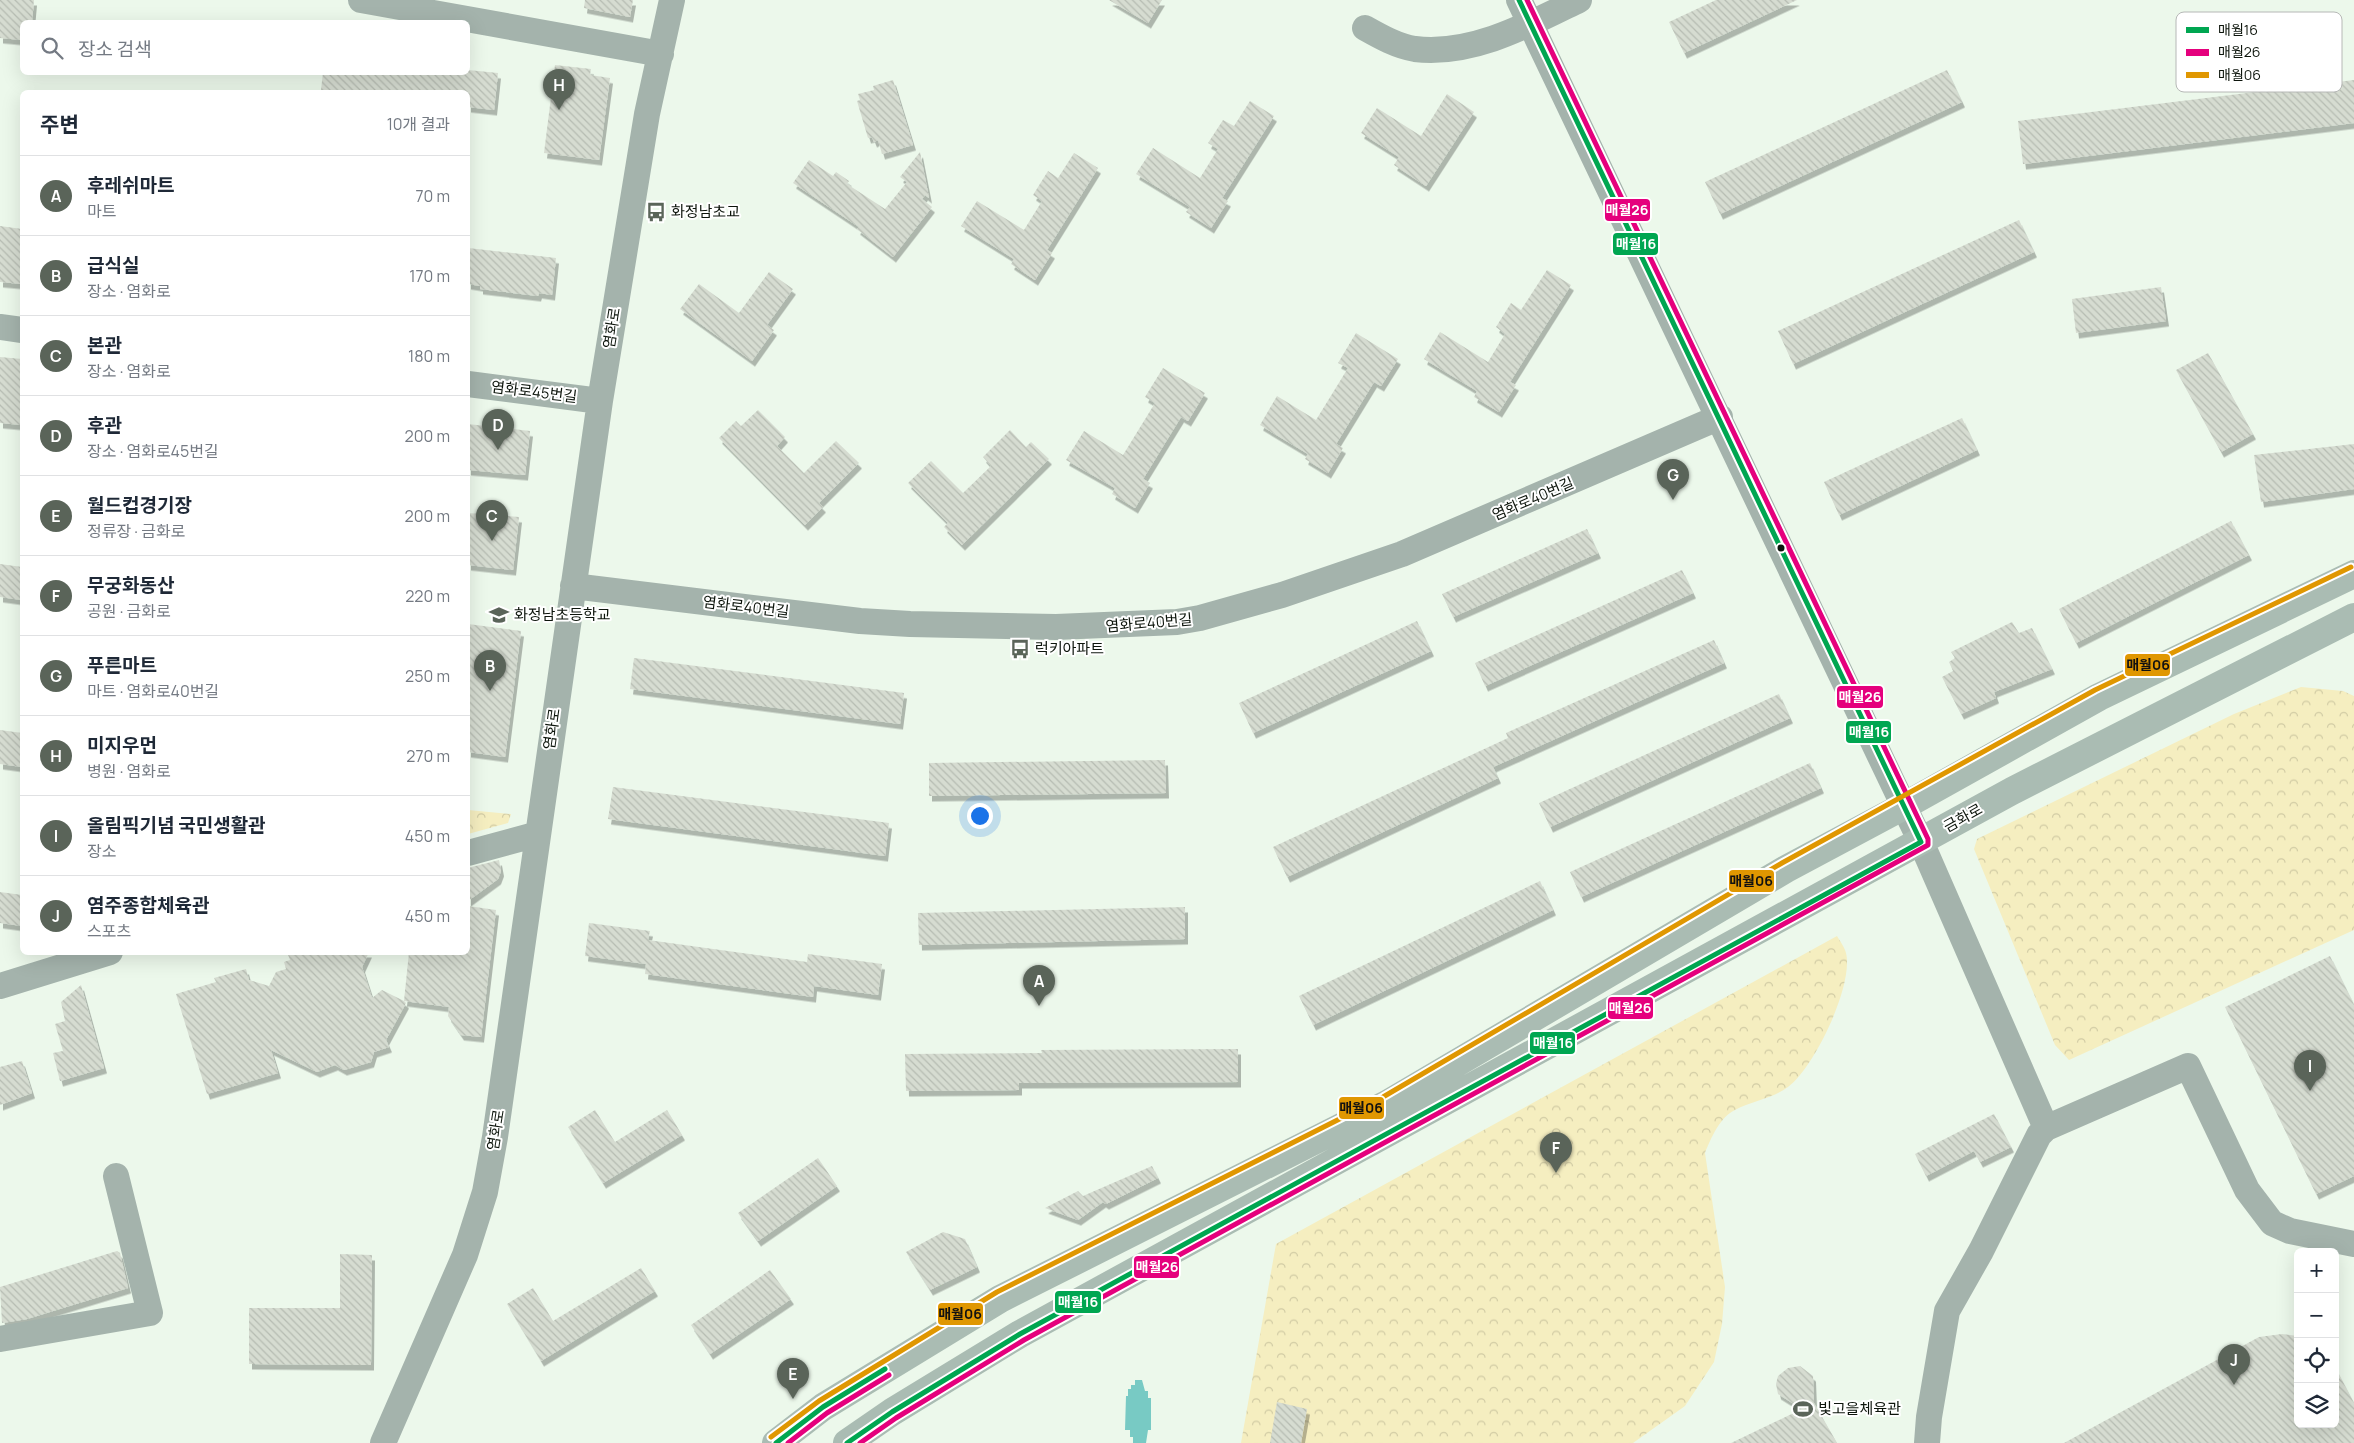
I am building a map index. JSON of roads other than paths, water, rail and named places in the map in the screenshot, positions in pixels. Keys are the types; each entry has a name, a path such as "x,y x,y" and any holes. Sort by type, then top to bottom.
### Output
{"main road":[{"path":"776,1443 823,1407 1000,1299 1388,1104 1786,869 1904,806 2099,696 2354,575"},
{"name":"금화로","path":"847,1443 892,1412 1020,1334 2012,791 2354,617"}],"street":[{"path":"361,0 661,54"},
{"name":"염화로","path":"383,1443 465,1255 485,1192 495,1137 600,400 647,114 672,0"},
{"path":"1519,0 1720,417 1921,842 2046,1128"},
{"path":"1365,28 1403,46 1415,49 1451,49 1530,24 1580,0"},
{"path":"0,327 20,330"},
{"name":"염화로45번길","path":"470,384 600,400"},
{"name":"염화로40번길","path":"573,586 860,621 910,624 1065,627 1177,622 1200,618 1282,595 1402,554 1720,417"},
{"path":"470,852 538,834"},
{"path":"0,986 100,955"},
{"path":"1927,1443 1929,1417 1948,1311 1981,1251 2039,1135 2046,1128 2188,1066 2247,1190 2272,1223 2290,1231 2354,1244"},
{"path":"0,1339 150,1313 116,1176"}],"water":[{"path":"1135,1380 1142,1380 1145,1391 1148,1391 1148,1398 1151,1398 1151,1430 1148,1430 1146,1443 1133,1443 1133,1437 1130,1437 1130,1430 1125,1430 1126,1396 1128,1396 1128,1389 1131,1389 1131,1385 1135,1385"}],"place":[{"name":"미지우먼","path":"559,110"},
{"name":"화정남초교","path":"656,212"},
{"name":"후관","path":"498,450"},
{"name":"푸른마트","path":"1673,500"},
{"name":"본관","path":"492,541"},
{"name":"화정남초등학교","path":"499,615"},
{"name":"럭키아파트","path":"1020,649"},
{"name":"급식실","path":"490,691"},
{"name":"후레쉬마트","path":"1039,1006"},
{"name":"올림픽기념 국민생활관","path":"2310,1091"},
{"name":"무궁화동산","path":"1556,1173"},
{"name":"염주종합체육관","path":"2234,1385"},
{"name":"월드컵경기장","path":"793,1399"},
{"name":"빛고을체육관","path":"1803,1409"}]}
